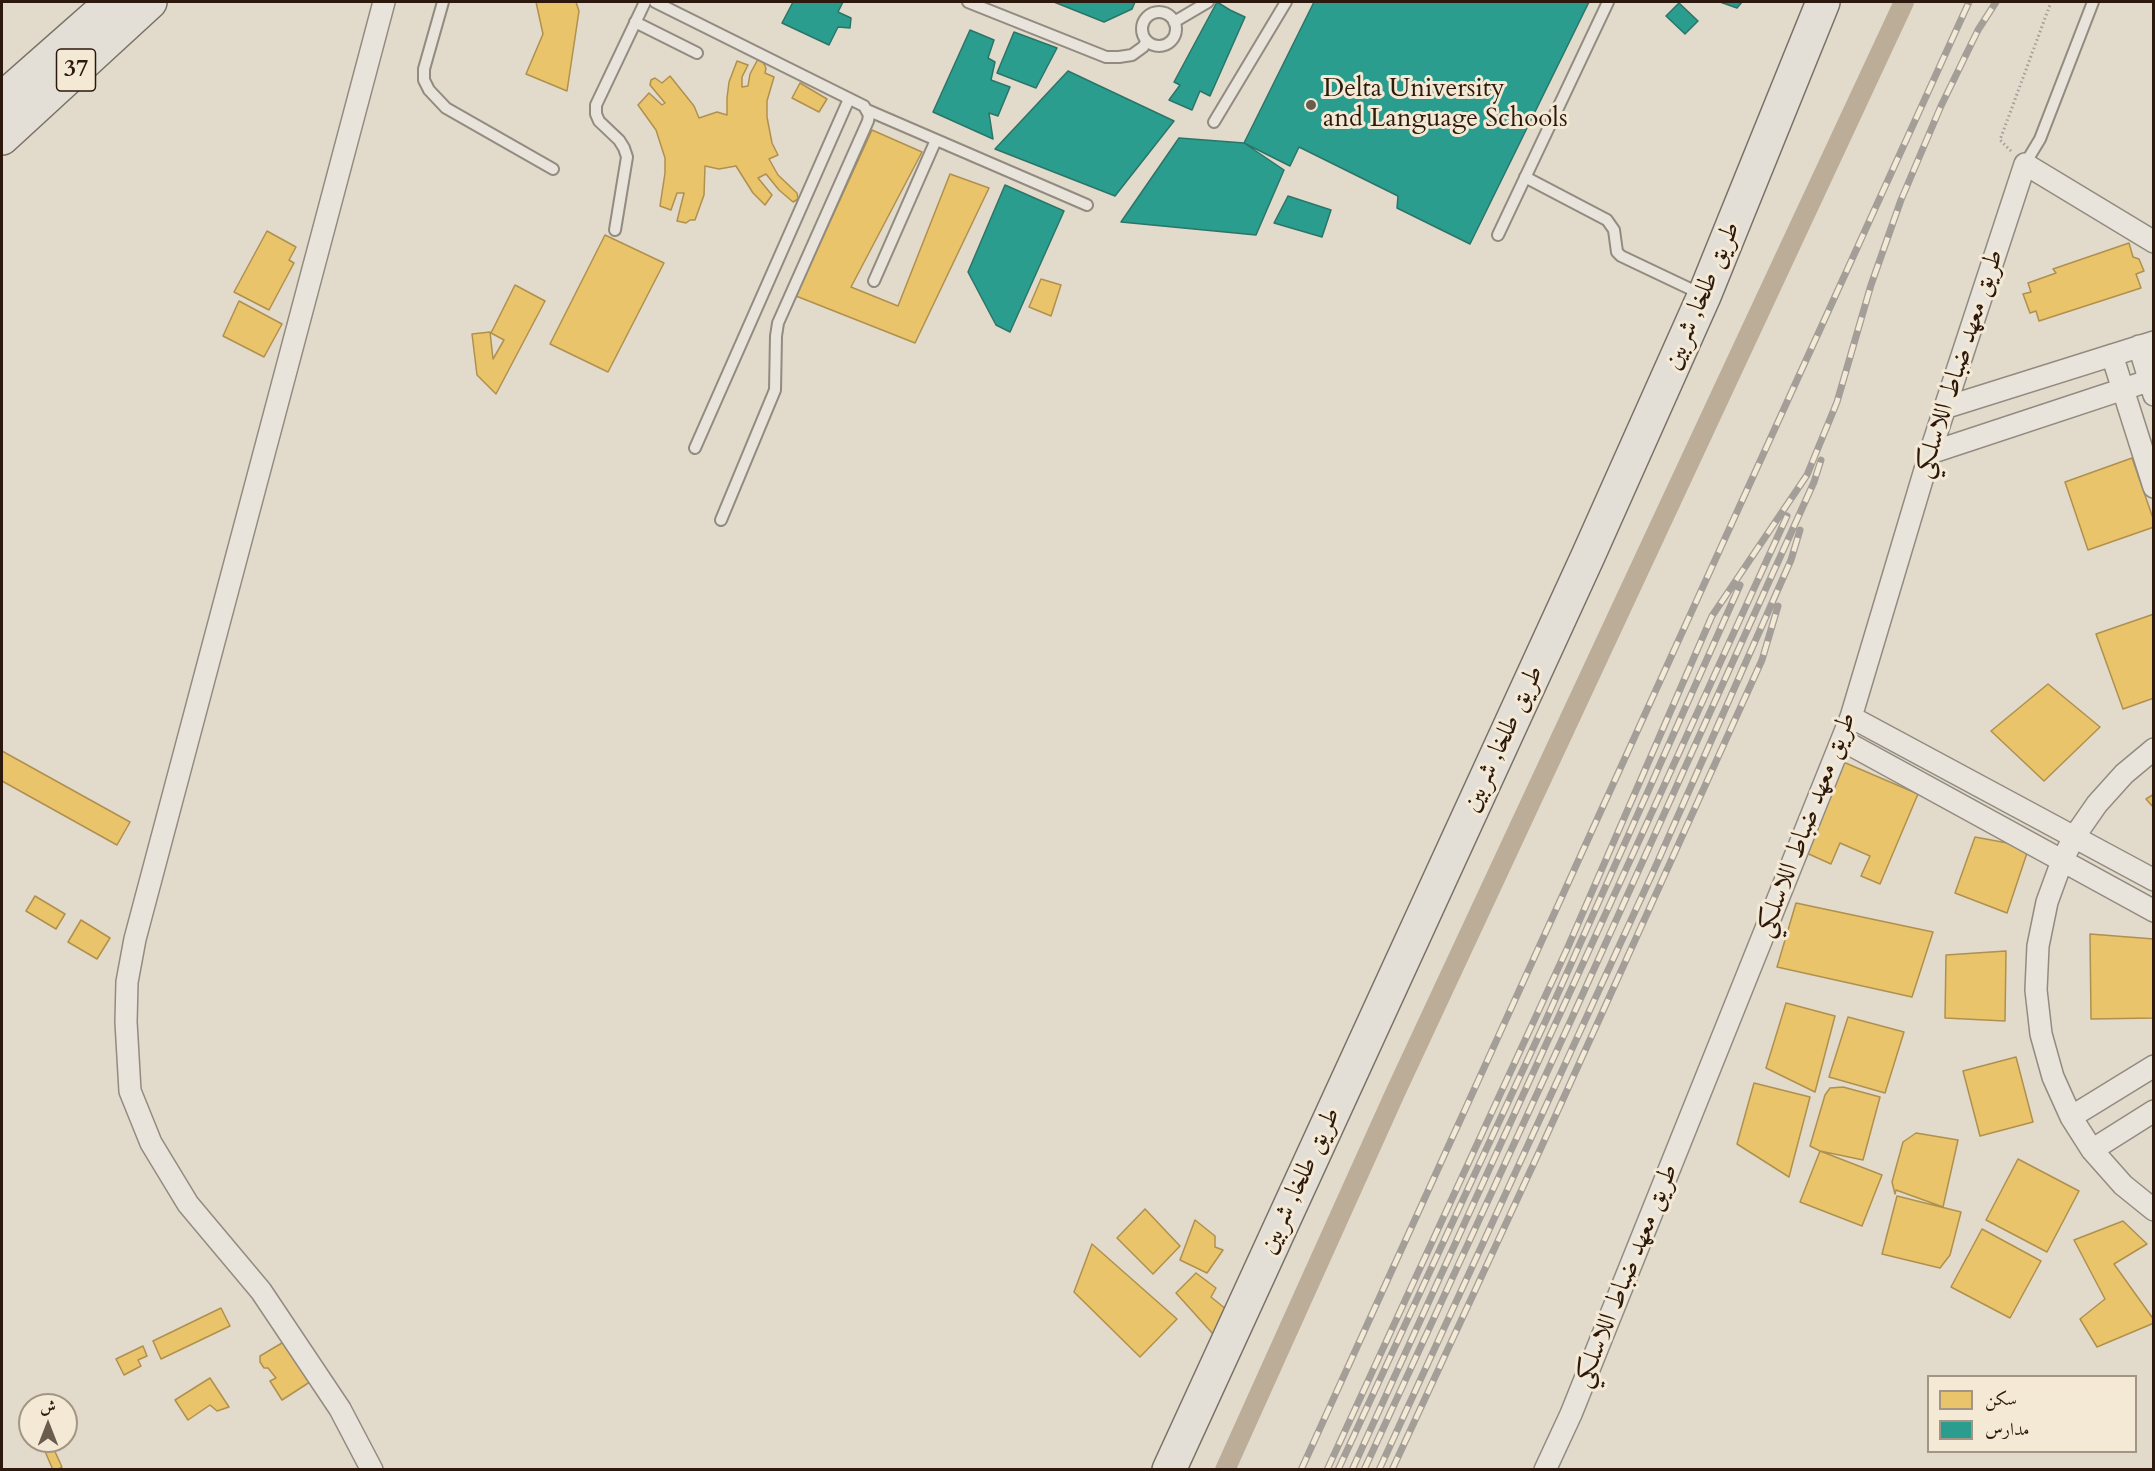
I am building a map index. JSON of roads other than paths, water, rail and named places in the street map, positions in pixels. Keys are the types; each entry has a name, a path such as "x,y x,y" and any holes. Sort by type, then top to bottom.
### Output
{"main road":[{"name":"37","path":"5,118 112,2"},
{"name":"37","path":"5,118 150,2"},
{"name":"طريق طلخا, شربين","path":"1169,1470 1588,556 1704,296 1823,2"}],"street":[{"path":"372,1470 340,1410 261,1291 188,1204 151,1143 130,1090 126,1022 127,982 135,939 384,2"},
{"path":"2025,164 2154,242"},
{"name":"طريق معهد ضباط اللاسلكي","path":"1545,1470 1580,1393 1851,717 1944,408 2025,164"},
{"path":"1930,453 2123,390 2152,385 2146,344 1944,408"},
{"path":"2112,355 2154,487"},
{"path":"1851,717 2154,880"},
{"path":"1842,740 2154,911"},
{"path":"2154,749 2117,782 2097,804 2074,837 2062,861 2047,903 2038,946 2036,990 2044,1045 2053,1077 2071,1117 2092,1150 2123,1185 2154,1210"},
{"path":"2071,1117 2154,1066"},
{"path":"2092,1150 2154,1110"}],"lane":[{"path":"443,2 424,69 424,80 429,90 446,108 553,169"},
{"path":"615,230 627,157 619,140 599,121 596,105 645,2"},
{"path":"655,2 867,110 1087,205"},
{"path":"968,2 1106,57 1132,55 1147,41"},
{"path":"1174,22 1208,2"},
{"path":"1214,122 1286,2"},
{"path":"1498,235 1608,2"},
{"path":"2025,164 2040,139 2093,2"},
{"path":"1166,14 1174,22 1175,34 1168,43 1157,46 1147,41 1142,25 1149,16 1166,14"},
{"path":"635,22 697,53"},
{"path":"695,448 849,99"},
{"path":"721,520 775,390 778,323 868,121 867,110"},
{"path":"874,281 936,140"},
{"path":"1525,177 1607,220 1614,230 1617,252 1621,256 1704,296"}],"waterway":[{"path":"1225,1470 1396,1091 1904,2"}],"railway":[{"path":"1301,1470 1969,2"},
{"path":"1327,1470 1567,949 1712,616 1807,475 1837,402 1871,285 1901,200 1941,106 1978,30 1996,2"},
{"path":"1364,1470 1571,1020 1814,482 1821,460"},
{"path":"1352,1470 1787,516"},
{"path":"1379,1470 1654,870 1791,560 1800,530"},
{"path":"1338,1470 1546,1020 1740,585"},
{"path":"1392,1470 1762,660 1778,606"}],"place":[{"name":"Delta University and Language Schools","path":"1311,105"}]}
